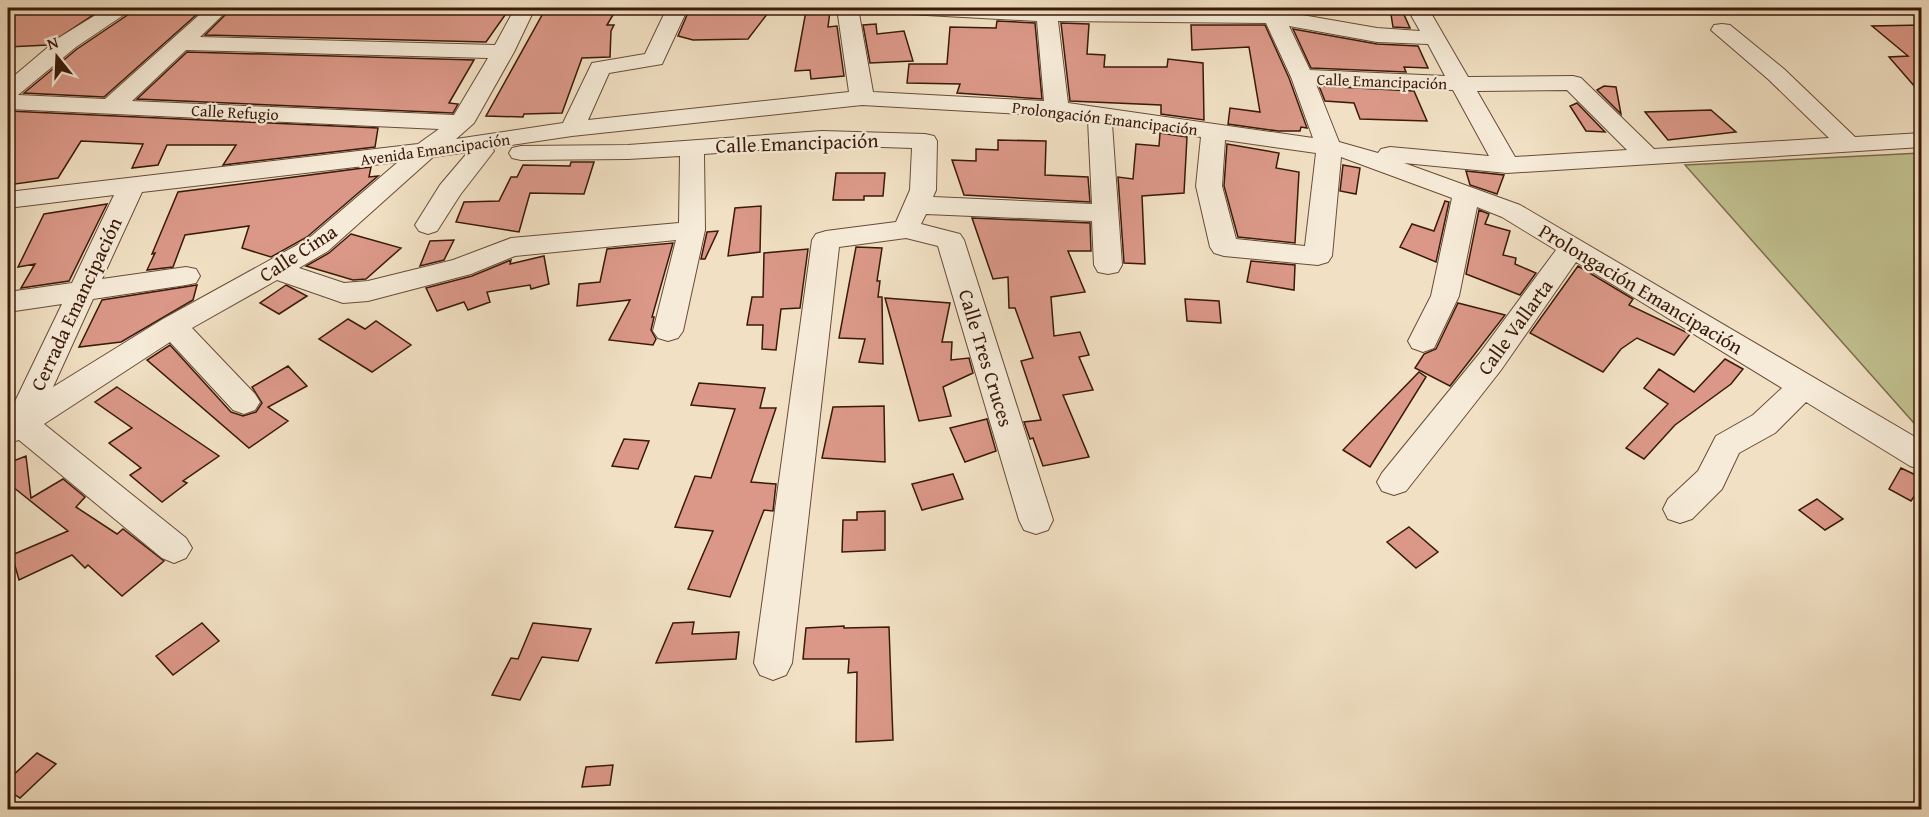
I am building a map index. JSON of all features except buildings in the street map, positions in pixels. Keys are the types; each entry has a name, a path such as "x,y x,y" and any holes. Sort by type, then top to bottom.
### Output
{"street":[{"path":"8,92 68,42 121,8"},
{"path":"112,106 219,8"},
{"path":"428,225 449,191 503,52 525,8"},
{"path":"572,129 600,68 654,59 676,8"},
{"path":"848,8 862,98"},
{"path":"908,8 1274,12 1377,34 1434,38"},
{"name":"Calle Emancipación","path":"1418,8 1507,165"},
{"path":"1049,11 1057,109"},
{"path":"1214,131 1209,186 1224,247 1318,256 1337,149 1274,12"},
{"path":"1722,30 1776,74 1848,143"},
{"path":"180,44 503,52"},
{"path":"1576,58 1573,83 1649,158"},
{"name":"Calle Emancipación","path":"1302,77 1462,84 1573,83"},
{"name":"Avenida Emancipación","path":"8,200 425,151 470,140 862,98"},
{"name":"Prolongación Emancipación","path":"862,98 1057,109 1337,149 1507,165 1922,140"},
{"name":"Calle Refugio","path":"8,102 112,106 470,140"},
{"path":"1100,115 1108,265"},
{"name":"Calle Emancipación","path":"470,140 516,153 628,152 822,138 925,141 923,190 912,217"},
{"path":"668,331 692,230 692,148"},
{"name":"Prolongación Emancipación","path":"1337,149 1511,211 1922,457"},
{"name":"Calle Cima","path":"14,427 173,326 277,270 318,245 425,151"},
{"name":"Cerrada Emancipación","path":"14,427 82,292 132,185"},
{"path":"1423,341 1445,296 1466,195"},
{"path":"773,663 826,240 912,217 1106,213"},
{"name":"Calle Tres Cruces","path":"912,217 950,240 1036,520"},
{"path":"277,270 343,293 368,291 461,267 511,247 692,230"},
{"name":"Calle Vallarta","path":"1394,482 1456,406 1572,248"},
{"path":"8,302 186,276"},
{"path":"173,326 244,402"},
{"path":"1680,509 1710,480 1727,445 1764,424 1803,386"},
{"path":"14,427 174,548"}],"shaded area":[{"path":"1922,153 1921,431 1685,165"}]}
